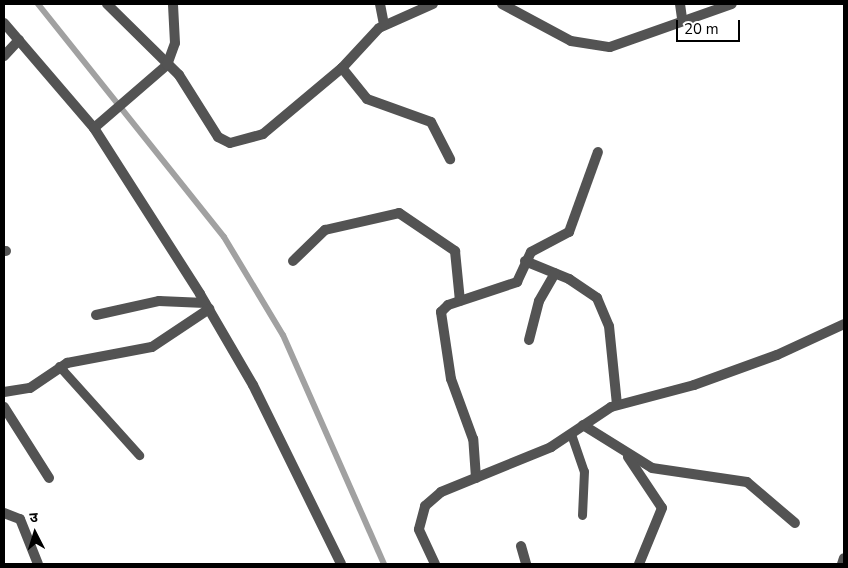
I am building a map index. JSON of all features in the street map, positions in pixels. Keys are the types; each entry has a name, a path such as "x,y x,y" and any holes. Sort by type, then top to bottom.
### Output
{"street":[{"path":"107,4 189,88 218,137 230,143 263,134 342,68 384,25 433,4"},
{"path":"94,128 167,65 175,43 173,4"},
{"path":"380,4 384,25"},
{"path":"502,4 571,41 610,47 638,41 682,19 732,4"},
{"path":"680,4 682,19"},
{"path":"4,23 94,128 207,306 253,385 342,564"},
{"path":"4,56 20,40"},
{"path":"342,68 368,99 431,122 450,159"},
{"path":"476,478 472,439 452,379 441,317 443,308 516,282 525,261 541,244 574,226 598,152"},
{"path":"293,261 326,230 399,212 455,252 460,301"},
{"path":"525,261 590,290 604,309 617,405"},
{"path":"529,340 539,301 555,273"},
{"path":"96,315 159,301 207,306"},
{"path":"4,392 30,388 59,366 142,350 168,339 207,306"},
{"path":"435,564 420,529 425,506 441,492 571,434 617,405 712,379 844,324"},
{"path":"4,407 49,478"},
{"path":"583,425 628,457 652,468 747,482 795,523"},
{"path":"628,457 662,508 638,564"},
{"path":"4,512 20,519 38,564"},
{"path":"521,546 526,564"},
{"path":"842,564 844,558"}],"lane":[{"path":"59,366 140,455"},
{"path":"571,434 584,471 582,515"}],"waterway":[{"path":"38,4 224,237 283,335 384,564"}]}
